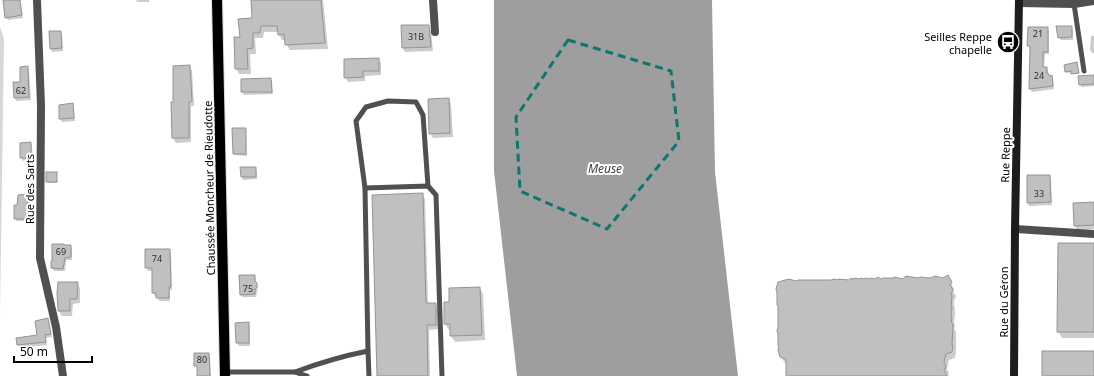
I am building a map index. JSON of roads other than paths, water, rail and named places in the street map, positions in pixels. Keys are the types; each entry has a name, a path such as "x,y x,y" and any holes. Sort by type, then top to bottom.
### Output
{"main road":[{"name":"Chaussée Moncheur de Rieudotte","path":"217,0 225,374"},
{"name":"Rue Reppe","path":"1015,229 1019,1"},
{"name":"Rue du Géron","path":"1014,376 1015,229"}],"street":[{"name":"Rue des Sarts","path":"37,0 40,105 40,258 56,327 63,376"},
{"path":"433,0 435,32"},
{"name":"Rue Reppe","path":"1019,1 1074,4 1094,1"},
{"path":"1015,229 1094,234"}],"lane":[{"path":"1074,4 1084,71"},
{"path":"369,376 365,188 356,121 366,107 388,101 416,102 423,115 428,186 436,194 442,376"},
{"path":"365,188 428,186"},
{"path":"225,374 295,372 324,361 368,351"},
{"path":"295,372 307,376"}],"water":[{"name":"Meuse","path":"494,0 712,0 715,172 738,376 517,376 494,171"}],"place":[{"name":"Seilles Reppe chapelle","path":"1008,42"}]}
